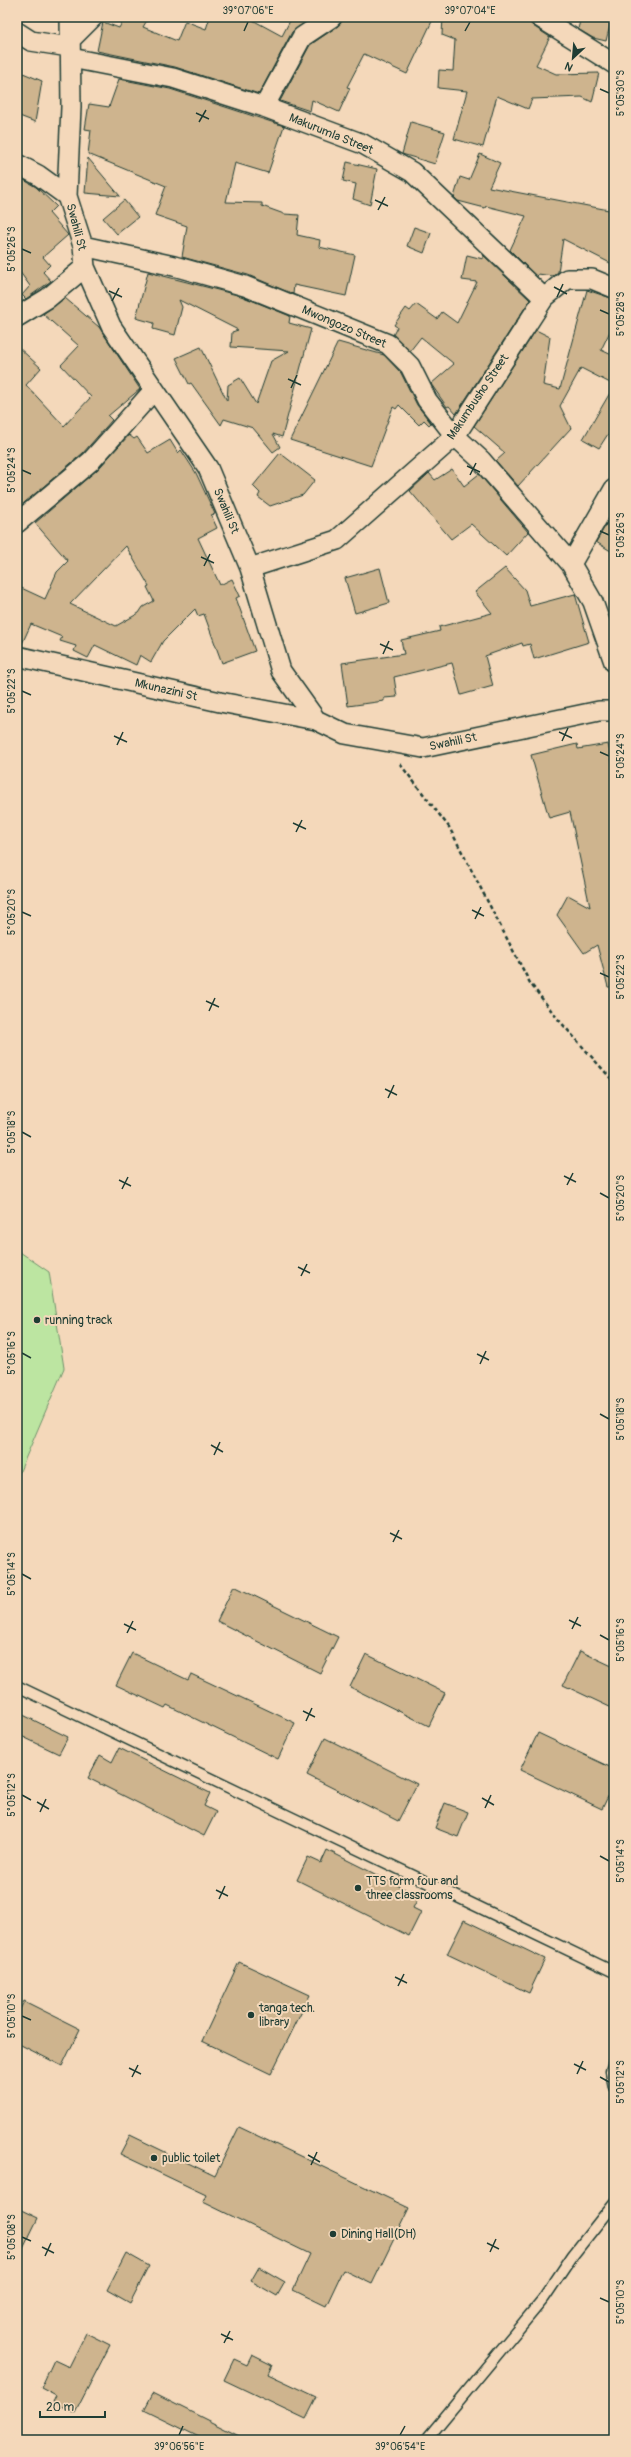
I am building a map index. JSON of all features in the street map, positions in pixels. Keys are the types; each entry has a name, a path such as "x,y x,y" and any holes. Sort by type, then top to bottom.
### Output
{"street":[{"name":"Swahili St","path":"70,17 71,107 67,196 83,246 85,267 111,326 208,468 250,568 281,671 316,720 345,734 423,748 599,711 614,711"},
{"path":"71,47 93,17"},
{"path":"264,107 302,37 332,17"},
{"path":"540,17 614,64"},
{"name":"Makurumla Street","path":"17,32 30,41 71,47 264,107 363,144 412,172 544,298"},
{"path":"17,164 38,175 67,196"},
{"name":"Mwongozo Street","path":"83,246 174,266 245,286 388,344 410,366 427,400 454,436 486,466 571,564 593,602 614,662"},
{"path":"17,317 48,298 85,267"},
{"name":"Makumbusho Street","path":"250,568 337,540 454,436 544,298 567,279 592,279 614,288"},
{"path":"17,523 91,461 154,390"},
{"path":"571,564 614,488"},
{"name":"Mkunazini St","path":"17,656 220,702 316,720"}],"lane":[{"path":"17,1686 614,1972"},
{"path":"614,2061 611,2071 614,2087"},
{"path":"426,2440 544,2298 573,2255 614,2202"}],"path":[{"path":"383,742 449,828 530,983 557,1018 614,1082"}],"green space":[{"name":"running track","path":"17,1250 49,1272 64,1368 17,1478"}],"building":[{"path":"125,17 149,17 143,27 177,41 185,21 206,29 210,17 247,17 282,36 292,17 312,17 292,32 259,94 175,67 97,51 103,22 119,28"},
{"path":"343,17 434,17 407,74 364,54 347,87 350,88 339,112 312,100 310,111 280,101 310,45 338,26"},
{"path":"443,17 526,17 533,26 550,37 536,65 556,74 599,73 592,102 582,97 532,99 528,109 497,96 483,147 454,139 467,91 438,88 439,70 453,71 455,40 442,35"},
{"path":"581,17 612,17 606,41 593,38 578,29"},
{"path":"23,73 42,81 35,122 17,115 17,87"},
{"path":"119,79 170,89 284,126 268,173 235,163 226,202 262,203 262,206 284,214 299,215 297,235 320,240 319,247 355,255 346,296 294,285 293,294 248,275 182,257 187,226 155,215 166,186 88,154 91,130 85,129 89,104 109,107"},
{"path":"411,122 445,132 435,164 402,154"},
{"path":"480,154 500,163 489,187 614,211 614,265 563,239 558,272 553,276 538,274 537,277 510,250 526,216 458,201 454,197 460,177 469,180"},
{"path":"88,158 120,196 85,193"},
{"path":"347,162 377,169 370,205 353,199 356,184 343,181"},
{"path":"17,176 36,187 56,206 49,213 68,235 43,257 50,265 43,272 51,281 26,299 22,295 30,286 17,268"},
{"path":"124,200 138,217 117,234 103,218"},
{"path":"414,227 431,233 424,253 407,246"},
{"path":"467,255 483,259 483,255 530,300 456,414 449,406 447,407 431,384 454,364 421,337 410,351 393,335 397,327 394,325 406,308 410,311 416,304 437,319 442,312 457,323 477,282 462,280"},
{"path":"148,272 241,296 290,316 289,323 311,329 282,437 273,434 280,447 273,452 253,428 224,419 221,425 191,383 189,384 176,358 201,347 227,401 228,385 240,378 256,404 271,361 289,351 231,347 232,332 238,330 179,300 182,307 175,335 153,329 154,323 136,318"},
{"path":"587,290 614,299 614,323 601,350 614,356 614,385 581,368 560,406 571,428 518,486 496,461 505,453 474,426 536,330 550,337 543,385 560,389"},
{"path":"65,298 99,327 140,389 108,416 112,420 83,453 17,509 17,346 41,368 26,385 64,426 91,397 61,365 79,346 43,314"},
{"path":"338,342 384,355 401,373 417,405 431,423 429,425 424,420 419,425 399,405 396,409 393,407 371,466 290,440"},
{"path":"614,386 614,438 608,434 599,448 583,439"},
{"path":"129,435 134,439 137,437 148,453 170,440 178,453 181,450 196,473 215,514 211,515 217,528 198,538 220,585 232,579 240,596 236,598 255,651 222,663 204,614 198,616 195,609 163,641 151,662 140,655 136,665 95,645 88,658 74,651 76,646 60,641 62,637 31,624 21,646 17,645 17,586 45,599 57,572 68,561 35,523 98,469","holes":["126,546 149,586 147,587 154,601 143,607 139,613 116,626 70,604"]},
{"path":"280,453 315,480 303,495 270,506 258,497 260,493 253,486"},
{"path":"452,469 464,486 479,474 528,532 506,556 471,524 451,539 410,491 429,473 435,480"},
{"path":"614,511 614,553 596,542"},
{"path":"380,568 389,603 355,613 345,578"},
{"path":"505,568 525,590 530,606 575,594 589,642 534,659 530,644 523,646 522,643 485,656 493,686 461,695 452,663 394,677 397,697 384,698 384,701 348,706 342,663 404,654 401,640 440,631 439,627 492,613 475,592"},
{"path":"577,744 578,749 608,744 614,770 614,987 608,987 597,945 584,953 557,915 568,895 590,907 570,812 549,818 531,755"},
{"path":"234,1586 338,1637 320,1673 217,1621"},
{"path":"580,1651 614,1667 614,1709 563,1685"},
{"path":"132,1653 188,1680 191,1674 295,1723 278,1759 167,1705 165,1708 116,1685"},
{"path":"366,1654 445,1693 429,1726 350,1687"},
{"path":"17,1712 68,1737 59,1754 17,1734"},
{"path":"538,1733 614,1769 614,1784 602,1809 520,1770"},
{"path":"325,1738 417,1784 398,1821 307,1775"},
{"path":"119,1748 210,1793 204,1806 216,1812 204,1836 88,1778 100,1755 112,1762"},
{"path":"445,1803 468,1812 458,1837 435,1828"},
{"name":"TTS form four and three classrooms","path":"327,1850 419,1896 413,1908 421,1912 409,1936 297,1880 308,1857 321,1863"},
{"path":"464,1920 545,1959 529,1993 447,1954"},
{"path":"239,1962 310,1995 271,2074 202,2041"},
{"path":"24,2001 80,2029 62,2066 17,2043 17,2016"},
{"name":"Dining Hall(DH)","path":"239,2127 409,2208 372,2284 343,2270 326,2306 293,2290 310,2254 203,2202 206,2195 120,2154 130,2135 215,2176"},
{"path":"17,2208 38,2218 17,2261"},
{"path":"126,2253 149,2266 130,2303 107,2290"},
{"path":"259,2267 285,2282 277,2296 251,2281"},
{"path":"86,2333 110,2345 75,2413 53,2402 56,2396 41,2388 54,2360 69,2367"},
{"path":"252,2355 272,2365 268,2374 317,2397 306,2419 224,2380 234,2359 247,2365"},
{"path":"153,2393 247,2440 205,2440 144,2410"}],"place":[{"name":"running track","path":"37,1320"},
{"name":"TTS form four and three classrooms","path":"358,1888"},
{"name":"tanga tech. library","path":"251,2015"},
{"name":"public toilet","path":"154,2158"},
{"name":"Dining Hall(DH)","path":"333,2234"}]}
